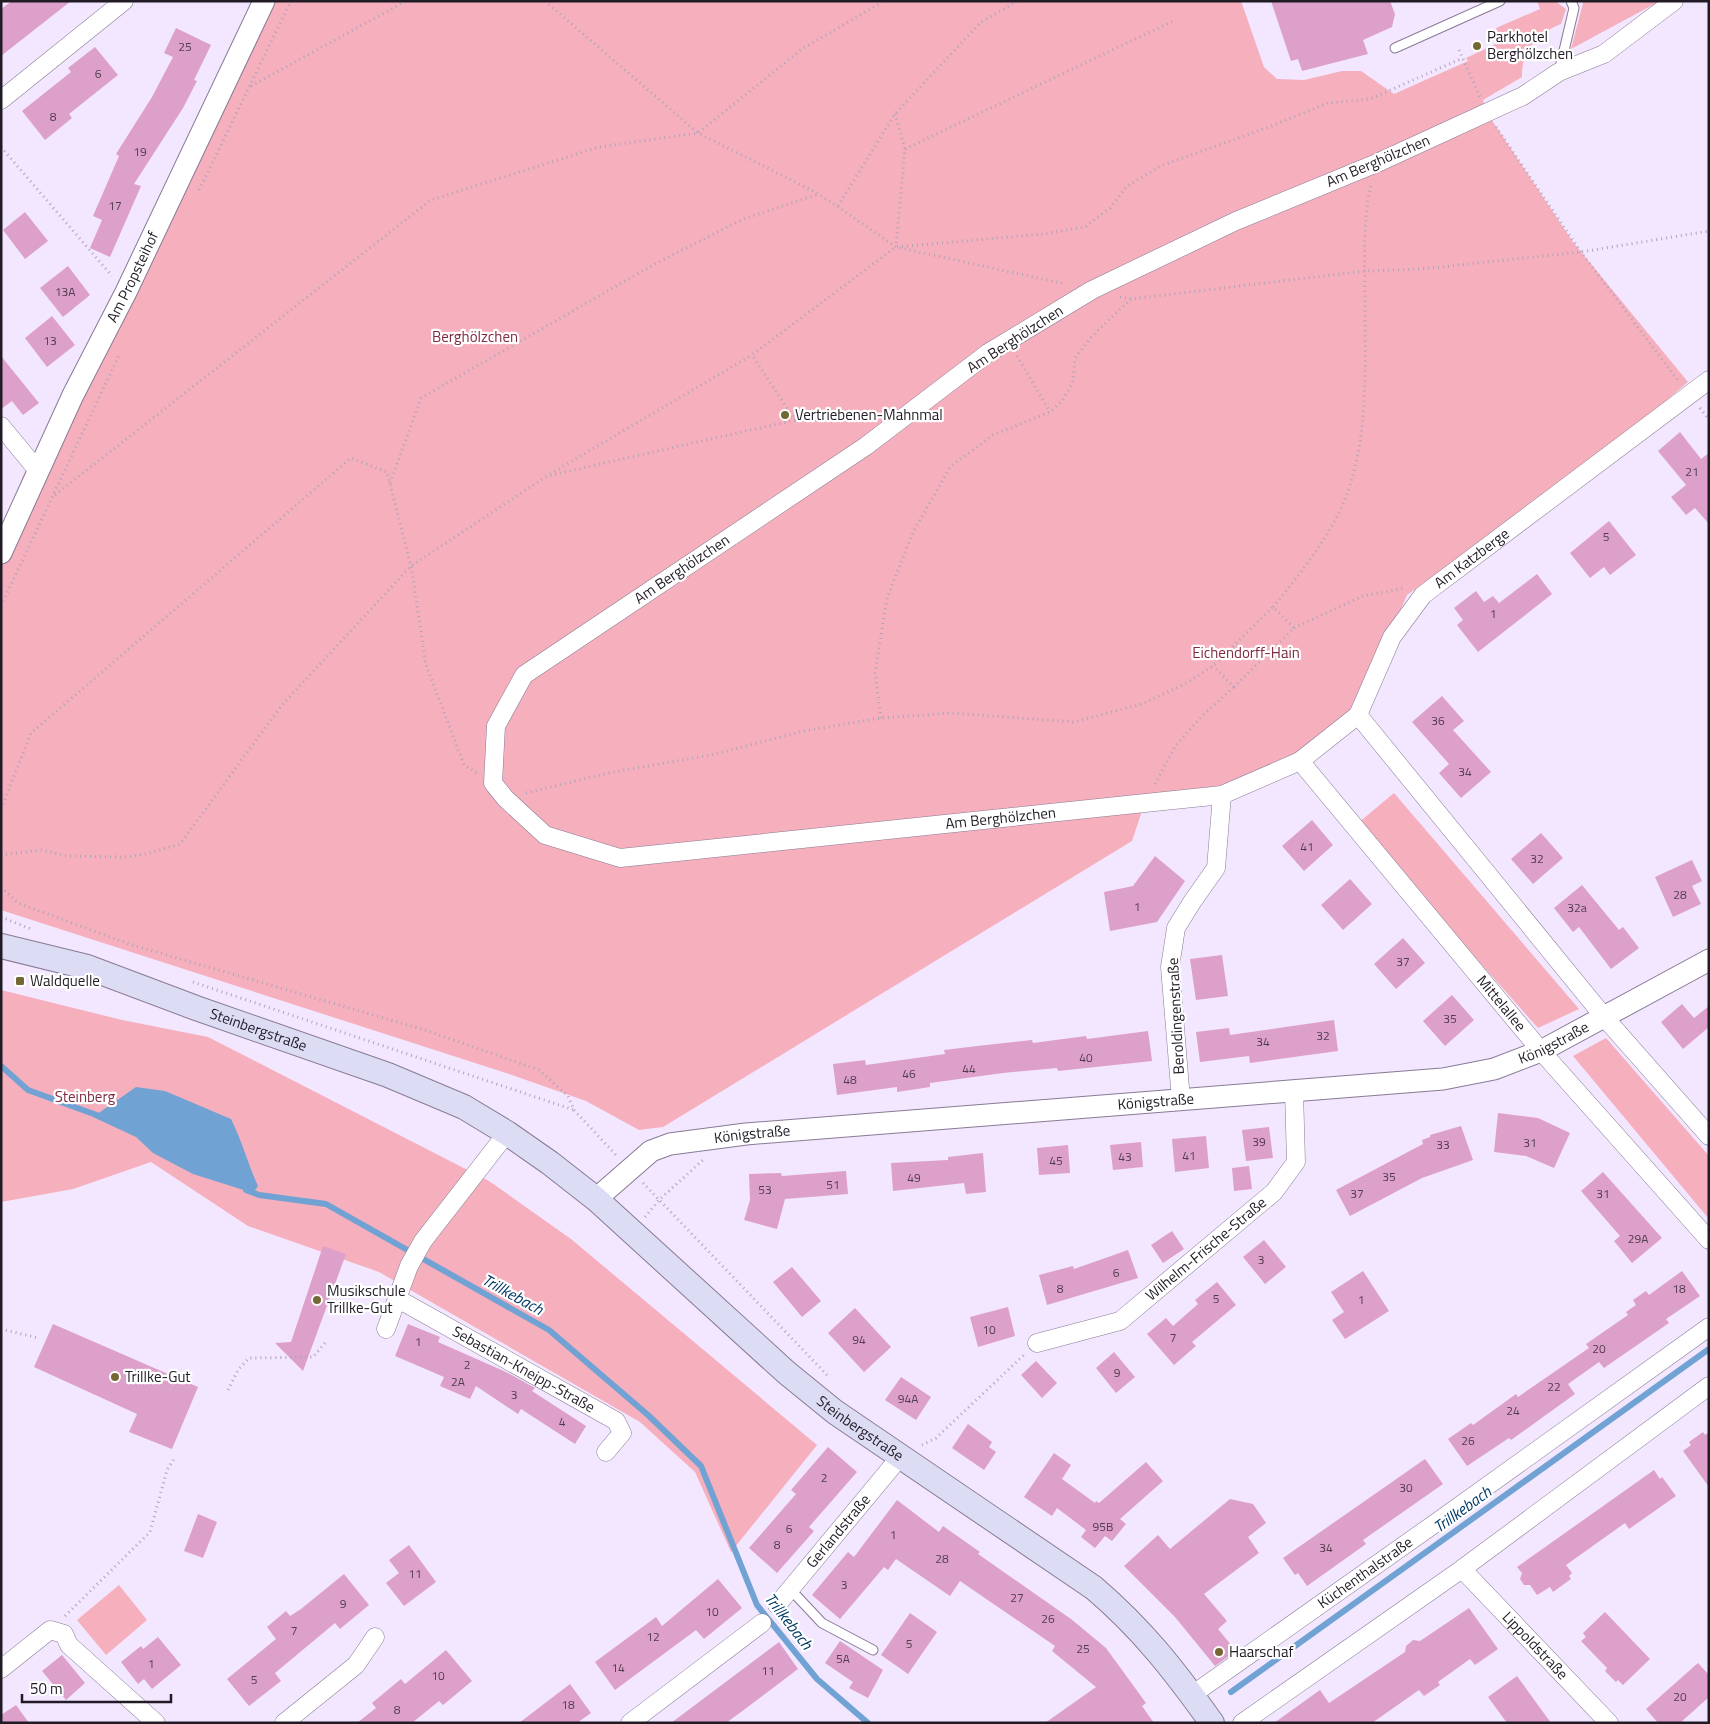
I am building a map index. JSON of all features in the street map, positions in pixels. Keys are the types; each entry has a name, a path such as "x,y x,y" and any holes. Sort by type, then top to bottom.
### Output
{"main road":[{"name":"Steinbergstraße","path":"4,945 88,967 196,1008 293,1040 388,1075 464,1107 507,1133 596,1199 787,1373 835,1412 1094,1588 1130,1620 1164,1657 1212,1723"}],"street":[{"path":"1,100 124,1"},
{"name":"Am Propsteihof","path":"1,553 74,395 126,292 264,1"},
{"name":"Am Berghölzchen","path":"1300,761 1222,795 620,858 545,835 505,798 493,783 496,726 524,675 866,446 988,353 1092,290 1236,221 1377,163 1523,96 1559,72 1604,54 1674,1"},
{"name":"Am Katzberge","path":"1300,761 1358,715 1392,637 1423,595 1709,380"},
{"path":"1,426 39,472"},
{"path":"1358,715 1605,1018 1709,1136"},
{"name":"Mittelallee","path":"1300,761 1541,1051 1709,1240"},
{"name":"Beroldingenstraße","path":"1180,1100 1170,967 1176,928 1216,868 1222,795"},
{"name":"Königstraße","path":"596,1199 650,1151 670,1144 746,1134 1443,1079 1494,1069 1541,1051 1709,960"},
{"name":"Wilhelm-Frische-Straße","path":"1037,1343 1120,1321 1274,1192 1296,1162 1294,1091"},
{"path":"386,1329 409,1266 423,1241 507,1133"},
{"name":"Sebastian-Kneipp-Straße","path":"398,1299 616,1421 622,1433 606,1452"},
{"name":"Küchenthalstraße","path":"1192,1695 1709,1327"},
{"path":"1242,1723 1462,1569 1709,1386"},
{"name":"Gerlandstraße","path":"777,1605 900,1457"},
{"name":"Lippoldstraße","path":"1462,1569 1609,1723"},
{"path":"630,1723 762,1623"},
{"path":"1,1669 50,1630 64,1634 69,1645 156,1723"},
{"path":"284,1723 356,1665 375,1636"}],"lane":[{"path":"1395,48 1500,1"},
{"path":"1559,72 1574,8 1571,1"},
{"path":"791,1590 822,1623 872,1650"}],"path":[{"path":"250,86 406,1"},
{"path":"545,1 698,133 819,194 896,247 1059,283"},
{"path":"54,495 431,200 599,147 698,133 802,49 884,1"},
{"path":"838,206 895,114 981,22 1018,1"},
{"path":"905,149 1175,20"},
{"path":"1459,50 1487,113"},
{"path":"1,855 41,850 69,856 126,857 146,854 180,844 282,705 411,566 546,476 752,355 896,247 1043,234 1085,227 1110,208 1127,186 1163,165 1270,127 1328,103 1370,99 1463,58"},
{"path":"895,114 905,149 896,247"},
{"path":"1503,140 1581,252 1688,395"},
{"path":"1,147 126,292"},
{"path":"505,798 613,772 711,755 804,731 881,718 951,713 1074,722 1142,704 1183,685 1213,666 1273,607 1309,561 1343,503 1360,444 1365,366 1365,271 1369,192 1377,163"},
{"path":"390,483 422,398 653,265 743,219 819,194"},
{"path":"1092,290 1131,299 1365,271 1421,270 1581,252 1709,231"},
{"path":"881,718 875,672 887,598 913,532 951,466 993,435 1050,412 1063,400 1073,381 1075,358 1093,335 1131,299"},
{"path":"1008,341 1050,412"},
{"path":"546,476 795,420 752,355"},
{"path":"1701,410 1709,420"},
{"path":"1,809 31,733 350,458 387,472 411,566 426,665 464,765 493,783"},
{"path":"1145,803 1176,746 1205,713 1294,628 1363,596 1407,587 1423,595"},
{"path":"1273,607 1294,628"},
{"path":"1213,666 1234,687"},
{"path":"1,887 18,903 129,944 426,1030 539,1070 568,1096 574,1110 827,1376"},
{"path":"1,917 41,932"},
{"path":"188,980 574,1110"},
{"path":"632,1233 659,1200 704,1159"},
{"path":"1,1329 38,1338"},
{"path":"228,1390 238,1370 249,1358 313,1357 325,1343"},
{"path":"900,1457 936,1438 1037,1343"},
{"path":"50,1630 150,1532 168,1470 174,1458"}],"green space":[{"name":"Berghölzchen","path":"268,1 1241,1 1264,67 1277,79 1304,80 1342,71 1361,71 1394,94 1468,61 1466,58 1502,41 1496,28 1540,9 1537,1 1555,1 1566,9 1561,24 1545,32 1532,44 1524,59 1522,77 1483,100 1487,113 1573,242 1688,382 1654,411 1496,531 1407,595 1356,714 1299,760 1222,794 1145,802 1132,841 663,1127 639,1130 586,1101 512,1075 1,910 1,536 23,476 240,59"},
{"path":"1582,1 1660,1 1571,49"},
{"path":"1394,793 1579,1009 1538,1028 1357,824"},
{"name":"Steinberg","path":"1,990 122,1020 208,1037 489,1181 571,1239 817,1445 731,1552 695,1472 640,1422 379,1272 248,1226 151,1162 73,1189 1,1202"},
{"path":"1606,1038 1709,1156 1709,1219 1573,1056"},
{"path":"119,1585 147,1620 106,1655 77,1620"}],"water":[{"path":"136,1087 165,1091 231,1119 258,1186 253,1193 193,1174 153,1153 136,1137 93,1117"}],"building":[{"path":"12,1 71,1 1,56 1,9"},
{"path":"1271,1 1390,1 1395,14 1392,27 1363,40 1368,54 1302,71 1298,59 1291,61"},
{"path":"176,28 211,45 194,80 197,81 183,108 134,184 141,186 110,257 90,248 102,220 93,216 119,156 116,154 152,97 173,57 164,53"},
{"path":"95,47 118,75 69,114 72,118 45,140 22,111 71,72 68,68"},
{"path":"25,212 48,241 25,259 3,230"},
{"path":"68,266 90,295 63,317 40,288"},
{"path":"52,316 75,345 47,367 25,338"},
{"path":"1,356 39,403 23,415 12,401 1,409"},
{"path":"1680,432 1701,459 1709,453 1709,524 1695,508 1686,515 1671,497 1686,485 1658,451"},
{"path":"1609,521 1636,555 1610,575 1604,567 1590,578 1570,553"},
{"path":"1537,574 1552,594 1478,652 1457,625 1463,620 1454,608 1476,591 1484,602 1493,596 1499,603"},
{"path":"1442,696 1464,721 1453,730 1491,772 1461,798 1439,773 1449,764 1412,722"},
{"path":"1312,820 1333,845 1304,871 1282,846"},
{"path":"1541,833 1563,858 1533,884 1511,859"},
{"path":"1155,856 1185,881 1157,922 1110,931 1104,892 1133,886"},
{"path":"1692,860 1702,881 1692,886 1701,904 1673,917 1655,877"},
{"path":"1350,879 1372,904 1343,930 1321,905"},
{"path":"1582,885 1619,930 1623,927 1639,948 1611,969 1579,927 1573,932 1554,908"},
{"path":"1403,938 1425,963 1396,989 1374,964"},
{"path":"1222,955 1228,996 1196,1000 1190,959"},
{"path":"1452,995 1474,1020 1445,1046 1423,1021"},
{"path":"1682,1004 1694,1018 1709,1006 1709,1027 1683,1049 1661,1022"},
{"path":"1334,1020 1338,1051 1250,1063 1249,1056 1200,1062 1196,1032 1229,1028 1230,1035"},
{"path":"1148,1031 1152,1061 1058,1071 1057,1068 1003,1073 930,1083 930,1087 897,1092 897,1087 837,1095 833,1064 865,1060 866,1065 945,1054 944,1050 977,1046 1032,1040 1033,1043 1086,1036 1087,1039"},
{"path":"1498,1113 1538,1118 1570,1133 1554,1168 1526,1156 1494,1152"},
{"path":"1461,1126 1473,1160 1422,1178 1350,1216 1336,1190 1423,1144 1422,1140 1430,1137 1430,1135"},
{"path":"1269,1127 1273,1158 1246,1161 1242,1130"},
{"path":"1206,1136 1209,1168 1175,1172 1172,1139"},
{"path":"1141,1142 1143,1167 1113,1170 1110,1145"},
{"path":"1068,1145 1070,1173 1039,1175 1037,1148"},
{"path":"983,1153 986,1192 966,1194 964,1183 893,1191 891,1163 948,1160 948,1157"},
{"path":"1249,1166 1252,1189 1234,1191 1232,1168"},
{"path":"846,1171 848,1194 785,1199 777,1229 744,1220 750,1200 749,1174 781,1173 782,1176"},
{"path":"1603,1172 1662,1238 1632,1263 1614,1241 1620,1236 1581,1191"},
{"path":"1172,1231 1184,1249 1163,1263 1151,1245"},
{"path":"1264,1240 1286,1267 1265,1284 1243,1257"},
{"name":"Musikschule Trillke-Gut","path":"323,1246 346,1254 303,1371 275,1343 291,1342"},
{"path":"1128,1250 1138,1278 1047,1305 1039,1275 1073,1266 1074,1269"},
{"path":"792,1267 821,1301 802,1317 773,1282"},
{"path":"1363,1271 1389,1311 1345,1339 1332,1320 1344,1312 1331,1292"},
{"path":"1682,1271 1700,1296 1666,1319 1669,1323 1604,1368 1599,1362 1568,1384 1575,1394 1511,1440 1509,1438 1467,1466 1448,1439 1471,1423 1473,1425 1516,1394 1518,1397 1589,1348 1586,1344 1628,1315 1626,1312 1636,1305 1633,1300 1646,1291 1649,1295"},
{"path":"1217,1282 1236,1305 1192,1342 1196,1346 1174,1365 1147,1334 1166,1318 1173,1326 1198,1304 1195,1300"},
{"path":"1008,1307 1015,1336 978,1347 970,1317"},
{"path":"855,1308 891,1347 864,1372 828,1333"},
{"name":"Trillke-Gut","path":"53,1324 198,1387 172,1449 129,1432 137,1414 34,1367"},
{"path":"408,1324 440,1337 438,1342 506,1372 535,1388 532,1391 586,1426 575,1444 521,1409 518,1414 476,1386 470,1399 440,1386 444,1377 395,1356"},
{"path":"1114,1352 1135,1377 1116,1393 1096,1368"},
{"path":"1036,1361 1057,1383 1042,1398 1021,1375"},
{"path":"901,1377 931,1397 916,1420 885,1400"},
{"path":"968,1424 992,1442 989,1447 996,1452 984,1470 952,1448"},
{"path":"1703,1432 1705,1435 1709,1432 1709,1487 1683,1451 1691,1445 1689,1442"},
{"path":"828,1447 857,1472 809,1527 814,1531 777,1573 749,1548 796,1494 791,1490"},
{"path":"1054,1453 1071,1465 1062,1479 1095,1503 1096,1501 1099,1503 1146,1462 1163,1481 1120,1519 1126,1524 1112,1541 1105,1536 1095,1548 1081,1537 1086,1530 1057,1508 1052,1516 1024,1497"},
{"path":"1425,1459 1443,1484 1363,1540 1366,1544 1307,1586 1298,1573 1295,1575 1283,1558"},
{"path":"1654,1470 1660,1479 1662,1477 1676,1496 1629,1529 1625,1523 1566,1565 1572,1573 1569,1576 1571,1579 1553,1592 1550,1587 1537,1595 1530,1585 1524,1585 1520,1579 1522,1573 1517,1567"},
{"path":"1230,1499 1253,1504 1266,1523 1248,1537 1259,1553 1204,1594 1227,1621 1218,1629 1236,1651 1215,1666 1175,1617 1124,1566 1158,1535 1170,1549"},
{"path":"897,1500 939,1532 943,1526 980,1552 978,1554 1071,1619 1106,1648 1146,1703 1142,1706 1154,1723 1045,1723 1096,1687 1052,1651 1055,1646 960,1581 950,1596 896,1559 888,1570 884,1567 840,1619 812,1595 848,1552 854,1557"},
{"path":"198,1514 217,1522 203,1558 184,1551"},
{"path":"409,1545 436,1582 404,1606 386,1583 399,1573 389,1560"},
{"path":"344,1574 369,1605 340,1629 335,1623 275,1673 281,1681 249,1706 227,1679 276,1639 267,1627 286,1611 290,1616 301,1609"},
{"path":"718,1579 742,1608 704,1639 696,1630 615,1690 595,1662 656,1617 662,1626"},
{"path":"1469,1608 1498,1649 1475,1665 1470,1659 1438,1682 1440,1685 1424,1696 1419,1690 1372,1723 1274,1723 1320,1690 1329,1703 1405,1652 1406,1646 1413,1640 1420,1641"},
{"path":"1605,1612 1650,1659 1623,1685 1618,1680 1616,1682 1605,1671 1607,1668 1581,1641 1586,1637 1583,1633"},
{"path":"910,1613 937,1632 908,1674 881,1655"},
{"path":"158,1637 181,1665 152,1689 144,1679 138,1684 121,1662 141,1646 143,1649"},
{"path":"840,1641 883,1670 868,1698 849,1688 853,1682 825,1663"},
{"path":"779,1642 798,1669 741,1712 726,1723 671,1723"},
{"path":"446,1650 472,1681 443,1705 439,1701 412,1723 357,1723 376,1708 372,1703 401,1679 405,1684"},
{"path":"62,1655 85,1683 66,1700 42,1671"},
{"path":"1698,1663 1709,1675 1709,1697 1680,1723 1658,1723 1646,1709"},
{"path":"1517,1676 1551,1723 1507,1723 1488,1697"},
{"path":"570,1684 591,1713 577,1723 519,1723"},
{"path":"16,1705 29,1723 1,1723 1,1715"}],"waterway":[{"name":"Trillkebach","path":"1,1066 28,1090 102,1117"},
{"name":"Trillkebach","path":"246,1190 259,1195 326,1204 549,1330 648,1415 701,1466 757,1605 817,1679 868,1723"},
{"name":"Trillkebach","path":"1231,1692 1709,1349"}],"place":[{"name":"Parkhotel Berghölzchen","path":"1477,46"},
{"name":"Vertriebenen-Mahnmal","path":"785,415"},
{"name":"Waldquelle","path":"20,981"},
{"name":"Musikschule Trillke-Gut","path":"317,1300"},
{"name":"Trillke-Gut","path":"115,1377"},
{"name":"Haarschaf","path":"1219,1652"}],"park label":[{"name":"Eichendorff-Hain","path":"1246,653"}]}
